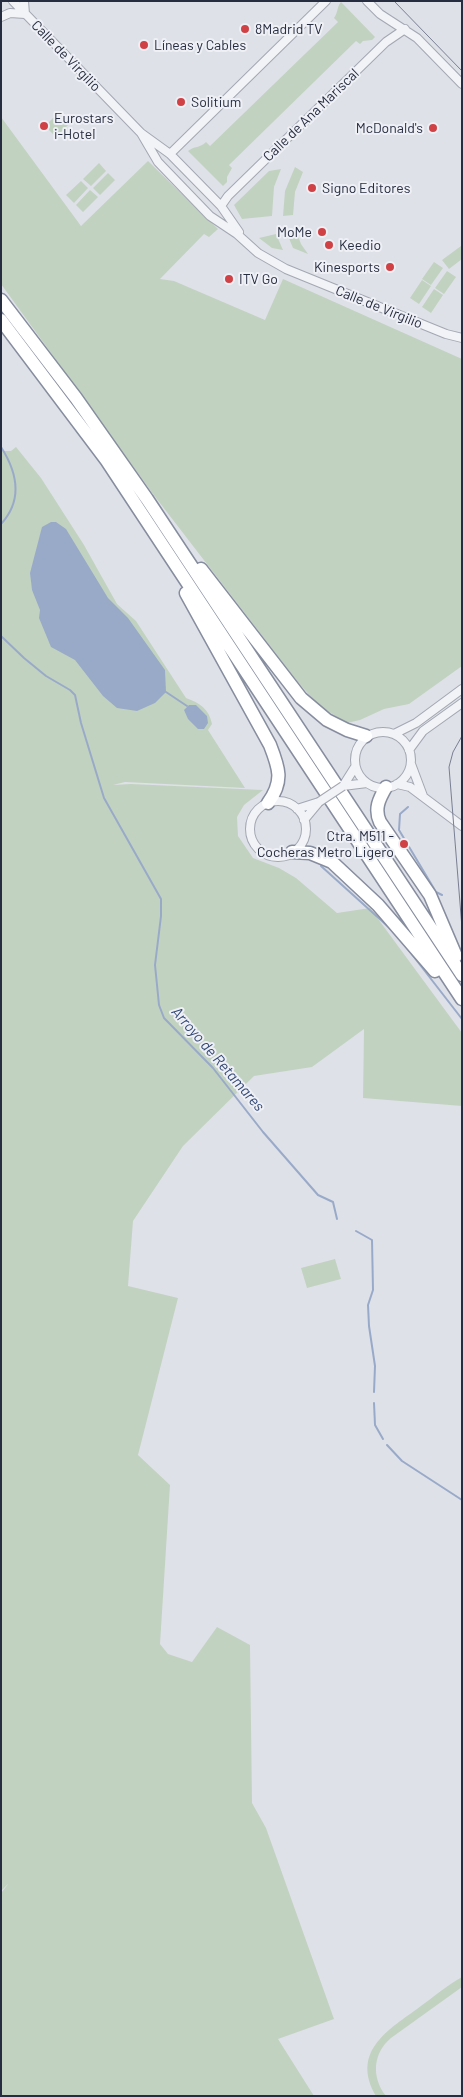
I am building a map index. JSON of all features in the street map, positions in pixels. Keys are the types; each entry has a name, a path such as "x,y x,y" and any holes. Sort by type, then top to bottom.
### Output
{"highway":[{"path":"1,300 76,398 174,541 462,975"},
{"path":"1,320 107,461 462,999"},
{"path":"174,541 185,546 301,698 327,720 347,730 366,736"},
{"path":"163,548 270,745 279,781 277,789 268,803"},
{"path":"391,786 377,806 376,812 380,822 430,895 454,953 462,965"},
{"path":"292,852 310,853 332,862 353,881 378,905 417,949 462,1007"}],"street":[{"path":"1,13 13,1"},
{"name":"Calle de Virgilio","path":"13,1 141,133 170,154 221,206 246,241"},
{"path":"1,17 10,13 25,14 24,1"},
{"path":"170,154 326,1"},
{"path":"367,1 380,14 417,38 462,84"},
{"name":"Calle de Ana Mariscal","path":"221,206 386,42 405,29"},
{"name":"Calle de Virgilio","path":"141,133 158,162 210,216 228,226 267,259 286,269 446,334 462,338"},
{"path":"394,734 416,723 462,689"},
{"path":"409,750 423,731 462,703"},
{"path":"304,820 319,802 343,786 355,767 356,750 366,736 380,732 394,734 405,743 409,750 411,764 423,796"},
{"path":"391,786 406,774 411,764"},
{"path":"355,767 367,783"},
{"path":"343,786 367,783 379,788 391,786 410,788 462,826"},
{"path":"283,802 297,808 304,820 304,838 292,852 281,856 271,855 260,850 252,839 250,827 257,810 268,803 283,802"},
{"path":"297,808 319,802"}],"green space":[{"path":"341,2 375,37 360,44 356,41 229,165 232,168 227,177 227,182 223,186 188,151 206,142 210,146 338,22 334,18"},
{"path":"59,112 70,123 56,137 45,126"},
{"path":"1,117 81,226 148,161 218,229 209,237 204,234 160,279 174,281 265,320 283,279 462,359 462,666 409,704 384,709 360,720 347,723 318,705 297,681 153,494 1,284"},
{"path":"99,163 106,171 91,186 83,179"},
{"path":"295,167 303,172 295,192 293,215 283,216 285,191"},
{"path":"281,169 274,187 272,216 242,219 234,205 269,171"},
{"path":"108,173 115,180 100,195 93,188"},
{"path":"81,181 88,188 74,203 66,195"},
{"path":"90,190 98,197 83,212 76,205"},
{"path":"295,228 301,244 308,254 293,248 286,231"},
{"path":"276,234 283,250 272,248 259,238"},
{"path":"461,246 462,259 449,269 442,260"},
{"path":"434,262 443,268 431,285 422,279"},
{"path":"447,271 456,277 444,294 435,288"},
{"path":"422,280 431,286 419,304 410,298"},
{"path":"434,289 443,295 431,313 422,307"},
{"path":"16,447 41,478 84,545 117,604 136,621 186,698 200,704 209,714 212,724 208,730 245,788 125,782 113,785 131,784 263,790 244,805 237,817 238,836 253,858 279,868 296,878 337,913 370,908 462,1033 462,1106 363,1098 364,1029 312,1067 254,1076 183,1146 133,1221 128,1286 178,1298 138,1455 170,1485 160,1644 168,1654 192,1662 217,1627 250,1645 252,1803 266,1828 334,2019 278,2039 314,2096 1,2096 1,1893 9,1883 1,1891 1,451 11,451"},
{"path":"335,1259 341,1279 307,1288 301,1268"},
{"path":"462,1977 462,1987 385,2044 378,2058 376,2073 381,2089 386,2096 376,2096 369,2081 368,2067 370,2055 376,2045 394,2026"}],"water":[{"path":"51,522 56,522 66,529 108,598 128,618 165,670 166,692 155,703 137,711 117,708 103,696 75,660 51,647 39,618 40,610 32,590 30,573 42,527"},
{"path":"189,705 196,705 207,716 208,723 204,729 198,729 188,719 184,710"}],"waterway":[{"name":"Arroyo de Retamares","path":"1,447 11,466 15,486 13,505 1,524"},
{"name":"Arroyo de Retamares","path":"1,636 46,676 75,695 81,723 104,798 161,899 161,916 155,965 159,1005 164,1018 213,1068 263,1132 318,1195 333,1202 337,1219"},
{"path":"166,692 187,706"},
{"path":"408,807 400,814 399,830 436,892 442,895"},
{"path":"321,866 393,931"},
{"path":"407,948 462,1019"},
{"name":"Arroyo de Retamares","path":"356,1231 372,1240 373,1290 368,1305 375,1366 374,1392"},
{"name":"Arroyo de Retamares","path":"374,1403 375,1425 383,1439"},
{"name":"Arroyo de Retamares","path":"387,1445 402,1461 462,1500"}],"tram line":[{"path":"394,1 462,71"},
{"path":"462,736 453,752 449,767 462,928"}],"place":[{"name":"8Madrid TV","path":"245,29"},
{"name":"Líneas y Cables","path":"144,45"},
{"name":"Solitium","path":"181,102"},
{"name":"Eurostars i-Hotel","path":"44,126"},
{"name":"McDonald's","path":"433,128"},
{"name":"Signo Editores","path":"312,188"},
{"name":"MoMe","path":"322,232"},
{"name":"Keedio","path":"329,245"},
{"name":"Kinesports","path":"390,267"},
{"name":"ITV Go","path":"229,279"},
{"name":"Ctra. M511 - Cocheras Metro Ligero","path":"404,844"}]}
